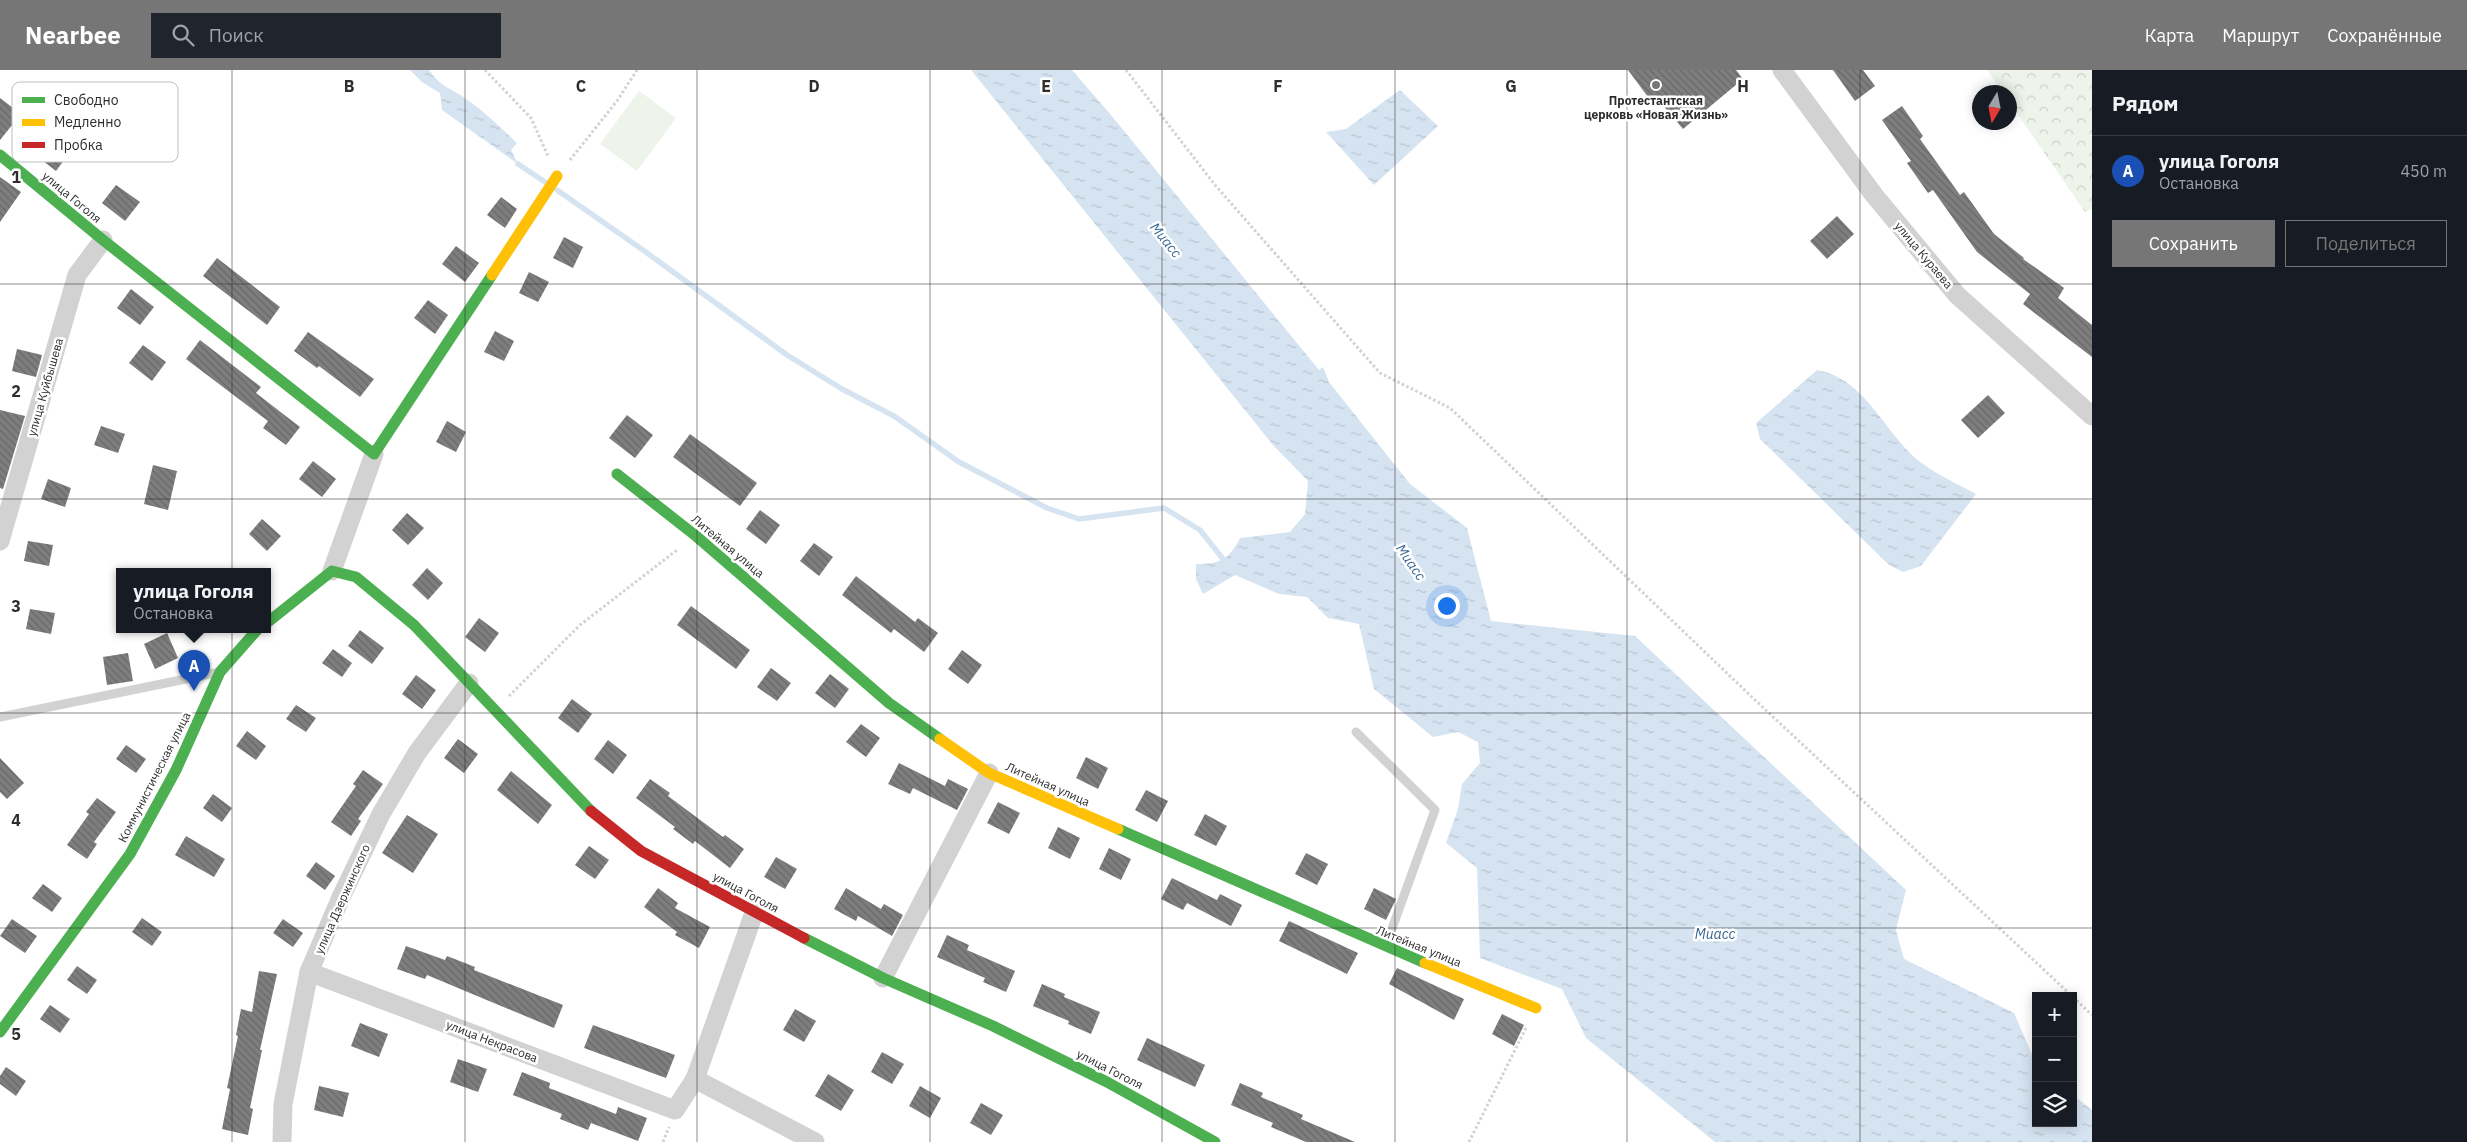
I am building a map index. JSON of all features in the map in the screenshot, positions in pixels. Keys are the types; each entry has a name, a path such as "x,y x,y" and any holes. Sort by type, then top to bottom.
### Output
{"street":[{"name":"улица Кураева","path":"1782,70 1874,195 1957,295 2092,416"},
{"name":"улица Гоголя","path":"0,155 103,240 374,454"},
{"path":"271,620 332,571 374,454 557,176"},
{"name":"улица Куйбышева","path":"0,541 77,275 103,240"},
{"name":"Литейная улица","path":"617,474 696,536 889,704 989,773 1385,947 1536,1008"},
{"name":"улица Гоголя","path":"332,571 356,577 414,624 584,806 641,851 754,913 883,978 993,1026 1107,1082 1215,1142"},
{"name":"Коммунистическая улица","path":"0,1032 130,854 176,770 220,672 254,633"},
{"name":"улица Дзержинского","path":"282,1142 284,1104 309,972 342,895 381,814 416,753 469,683"},
{"path":"883,978 989,773"},
{"path":"754,913 695,1079 815,1142"},
{"name":"улица Некрасова","path":"309,972 674,1110 695,1079"}],"lane":[{"path":"0,717 220,672"},
{"path":"1356,732 1435,810 1385,947"}],"path":[{"path":"485,70 531,118 557,176 617,101 637,70"},
{"path":"1127,71 1215,185 1380,373 1450,408 1762,707 2069,992"},
{"path":"495,710 580,625 696,536"},
{"path":"2077,1000 2092,1015"},
{"path":"1469,1142 1536,1008"}],"green space":[{"path":"1987,70 2092,70 2092,209 2085,212 2017,113 2017,85 1997,85"},
{"path":"639,91 676,118 637,171 600,144"}],"water":[{"path":"410,70 429,70 438,81 463,96 487,116 517,143 511,150 518,164 442,110 440,93 422,82"},
{"name":"Миасс","path":"971,70 1072,70 1111,115 1319,370 1323,367 1329,382 1410,484 1467,528 1491,621 1635,636 1906,890 1896,930 1904,959 2014,1013 2032,1055 2032,1127 2077,1127 2077,1098 2092,1110 2092,1142 1715,1142 1586,1038 1562,989 1480,958 1477,868 1446,843 1458,809 1462,784 1480,763 1478,742 1458,732 1433,737 1374,689 1359,624 1328,618 1307,597 1279,594 1235,575 1203,594 1196,579 1196,564 1218,562 1228,556 1240,538 1290,532 1305,514 1308,481 1273,445"},
{"path":"1400,90 1438,126 1374,185 1326,132 1346,129"},
{"path":"1817,370 1833,375 1859,393 1914,457 1928,468 1976,494 1921,566 1903,572 1888,564 1760,439 1756,423"}],"building":[{"path":"1628,70 1736,70 1743,79 1683,129 1656,97 1651,101"},
{"path":"1833,70 1863,70 1875,86 1855,101"},
{"path":"0,98 12,107 12,125 0,140"},
{"path":"1902,106 1923,136 1920,139 1960,195 1964,192 1994,234 2023,259 2064,288 2058,298 2092,325 2092,357 2023,304 2030,294 1977,252 1933,190 1928,193 1907,163 1911,161 1882,120"},
{"path":"44,162 63,162 56,171"},
{"path":"0,177 21,192 0,222"},
{"path":"116,185 140,202 125,221 102,203"},
{"path":"501,197 517,209 505,228 487,215"},
{"path":"1837,216 1854,234 1827,259 1810,241"},
{"path":"564,237 583,247 573,268 553,258"},
{"path":"456,246 479,263 465,282 442,264"},
{"path":"217,258 280,307 267,325 203,276"},
{"path":"529,272 549,282 538,302 519,293"},
{"path":"131,289 154,307 140,325 117,308"},
{"path":"428,300 448,315 435,334 414,318"},
{"path":"495,331 514,341 504,361 484,352"},
{"path":"308,332 374,379 360,397 319,366 317,368 294,351"},
{"path":"200,340 261,387 256,393 300,427 286,445 263,428 268,421 186,359"},
{"path":"143,345 166,362 152,381 129,363"},
{"path":"17,349 42,355 36,377 12,371"},
{"path":"1988,395 2005,413 1978,438 1961,420"},
{"path":"0,410 25,416 3,489 0,488"},
{"path":"627,415 653,435 635,458 609,438"},
{"path":"447,421 466,432 456,452 436,442"},
{"path":"101,426 125,434 118,453 94,445"},
{"path":"690,434 757,483 740,506 673,457"},
{"path":"313,461 336,479 322,497 299,479"},
{"path":"153,465 177,471 168,510 144,504"},
{"path":"48,479 71,488 65,507 41,499"},
{"path":"760,510 780,525 766,544 746,529"},
{"path":"407,513 424,528 408,545 392,530"},
{"path":"262,519 281,536 267,551 249,534"},
{"path":"28,541 53,545 49,566 24,561"},
{"path":"814,543 833,557 819,576 800,561"},
{"path":"427,568 443,583 428,600 412,585"},
{"path":"856,576 915,622 918,618 938,633 924,652 894,629 891,633 842,595"},
{"path":"691,606 750,650 736,669 677,625"},
{"path":"30,609 55,613 51,634 26,629"},
{"path":"479,618 499,633 485,652 465,637"},
{"path":"360,630 384,648 372,664 348,646"},
{"path":"167,633 178,658 155,669 144,644"},
{"path":"333,649 352,663 342,677 322,663"},
{"path":"962,650 982,665 968,684 948,669"},
{"path":"128,653 133,681 107,685 103,657"},
{"path":"771,668 791,683 777,701 757,687"},
{"path":"830,674 849,689 835,708 815,693"},
{"path":"416,675 436,690 422,709 402,694"},
{"path":"572,699 592,714 578,733 558,718"},
{"path":"296,705 316,718 306,732 286,719"},
{"path":"861,724 880,738 866,757 846,742"},
{"path":"247,731 266,746 256,760 236,746"},
{"path":"458,739 478,754 464,773 444,758"},
{"path":"608,740 627,755 613,774 594,759"},
{"path":"126,745 146,759 136,773 116,759"},
{"path":"1086,757 1108,768 1098,789 1076,778"},
{"path":"0,758 24,783 7,799 0,792"},
{"path":"899,763 945,786 948,779 968,789 957,810 913,788 910,794 888,784"},
{"path":"363,770 383,784 358,819 361,821 351,836 331,822 356,786 353,784"},
{"path":"511,771 552,805 538,824 497,790"},
{"path":"650,779 670,793 668,796 723,837 725,835 744,849 730,868 695,841 693,844 673,829 675,827 636,798"},
{"path":"1146,790 1168,801 1157,822 1135,810"},
{"path":"213,794 232,808 222,822 203,808"},
{"path":"97,798 116,812 94,842 97,844 87,859 67,845 89,814 86,812"},
{"path":"998,802 1020,813 1009,834 987,823"},
{"path":"1205,814 1227,826 1216,846 1194,835"},
{"path":"407,815 438,834 413,873 382,853"},
{"path":"1058,827 1080,838 1070,859 1048,848"},
{"path":"186,836 225,859 214,877 175,855"},
{"path":"589,846 609,860 595,879 575,865"},
{"path":"1109,848 1131,859 1121,880 1099,869"},
{"path":"1306,853 1328,864 1317,885 1295,874"},
{"path":"776,857 797,869 785,889 764,877"},
{"path":"316,862 335,876 325,890 306,876"},
{"path":"1172,878 1217,900 1220,894 1242,905 1231,926 1187,903 1183,910 1161,899"},
{"path":"43,884 62,898 52,912 32,898"},
{"path":"658,888 678,903 675,908 710,927 699,948 675,935 677,932 644,907"},
{"path":"846,888 881,909 884,904 903,915 892,936 858,916 856,921 834,909"},
{"path":"1374,888 1396,899 1386,920 1364,909"},
{"path":"142,918 162,932 152,946 132,932"},
{"path":"12,919 37,936 25,953 0,936"},
{"path":"283,919 303,933 293,947 273,933"},
{"path":"1289,921 1358,953 1347,974 1279,941"},
{"path":"947,935 969,945 967,950 1015,971 1006,992 983,982 985,978 937,957"},
{"path":"406,946 445,960 447,956 475,967 474,970 563,1005 554,1028 427,975 425,979 397,969"},
{"path":"77,966 97,980 87,994 67,980"},
{"path":"1397,968 1464,999 1454,1020 1389,984"},
{"path":"259,971 277,974 260,1050 262,1050 250,1108 253,1109 248,1135 222,1129 230,1089 227,1088 238,1036 236,1035 241,1009 252,1012"},
{"path":"1042,984 1065,994 1064,997 1100,1012 1091,1034 1068,1024 1069,1021 1033,1006"},
{"path":"50,1005 70,1019 60,1033 40,1019"},
{"path":"795,1009 816,1021 804,1042 783,1030"},
{"path":"1502,1014 1524,1025 1514,1046 1492,1034"},
{"path":"360,1023 388,1034 379,1057 351,1046"},
{"path":"593,1025 675,1055 666,1078 584,1048"},
{"path":"1147,1038 1205,1065 1195,1087 1137,1060"},
{"path":"882,1052 904,1064 892,1084 871,1072"},
{"path":"458,1059 487,1069 478,1092 450,1082"},
{"path":"6,1067 26,1081 16,1096 0,1084 0,1076"},
{"path":"522,1072 550,1083 549,1088 616,1114 618,1107 647,1118 638,1141 591,1123 588,1130 560,1119 562,1114 513,1095"},
{"path":"828,1074 854,1090 841,1111 815,1096"},
{"path":"1240,1083 1263,1093 1261,1097 1303,1115 1301,1119 1355,1142 1306,1142 1271,1127 1273,1123 1231,1105"},
{"path":"319,1086 349,1093 343,1117 314,1110"},
{"path":"920,1086 941,1098 930,1118 909,1106"},
{"path":"981,1103 1003,1115 991,1135 970,1123"}],"waterway":[{"path":"518,164 545,182"},
{"path":"557,190 787,355 842,389 894,416 959,462 1047,508 1079,519 1164,508 1200,530 1223,559"}],"traffic: fast":[{"path":"0,155 103,240 374,454 492,275"},
{"path":"617,474 696,536 889,703 940,739"},
{"path":"271,620 332,571 356,577 414,625 591,811"},
{"path":"0,1032 130,854 176,770 220,672 254,633"},
{"path":"1118,829 1425,963"},
{"path":"804,938 883,978 993,1026 1107,1082 1215,1142"}],"traffic: slow":[{"path":"492,275 557,176"},
{"path":"940,739 989,773 1118,829"},
{"path":"1425,963 1536,1008"}],"traffic: jam":[{"path":"591,811 641,851 804,938"}],"place":[{"name":"Протестантская церковь «Новая Жизнь»","path":"1656,85"},
{"name":"улица Гоголя","path":"194,691"}]}
